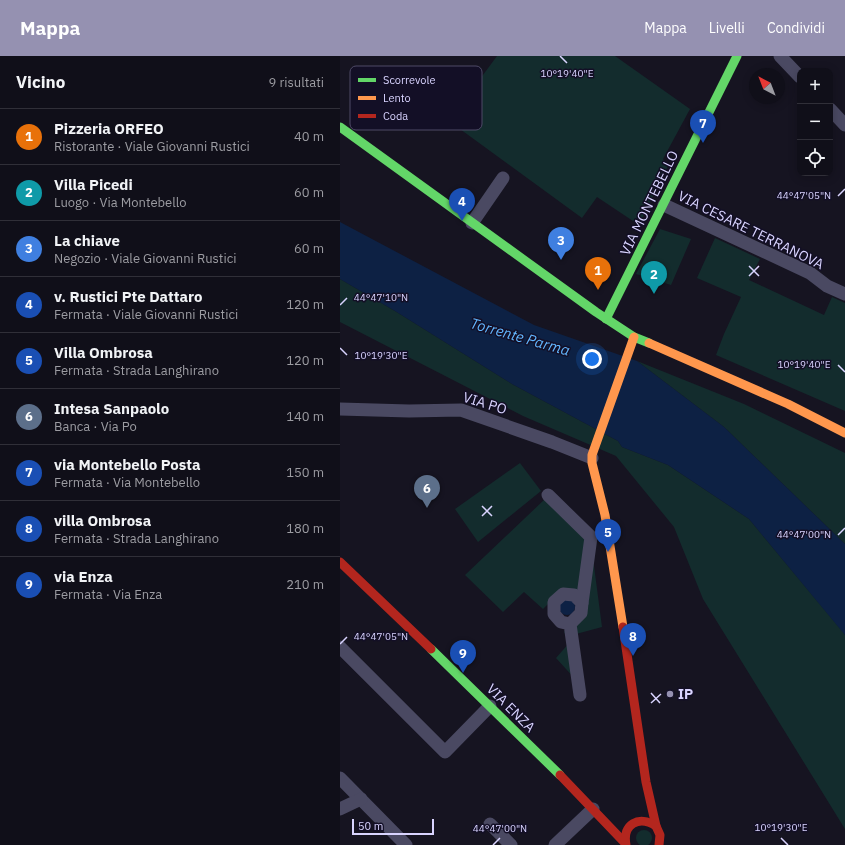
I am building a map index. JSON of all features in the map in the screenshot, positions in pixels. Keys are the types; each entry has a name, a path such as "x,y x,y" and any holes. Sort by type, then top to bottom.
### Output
{"street":[{"name":"VIA MONTEBELLO","path":"606,319 738,56"},
{"path":"780,56 797,75"},
{"path":"833,112 845,125"},
{"path":"340,127 606,319 634,337 788,404 845,433"},
{"path":"472,222 503,178"},
{"name":"VIA CESARE TERRANOVA","path":"664,205 810,273 827,286 845,294"},
{"path":"634,337 593,452 602,497 636,709 646,782 656,826 660,832 661,840 659,845"},
{"name":"VIA PO","path":"340,409 409,411 461,410 552,442 593,452"},
{"path":"548,495 591,537 581,613 570,624"},
{"name":"VIA ENZA","path":"340,562 490,706 593,809 625,844"},
{"path":"570,624 561,622 554,614 554,602 563,594 574,595 582,603"},
{"path":"570,624 580,695"},
{"path":"340,647 445,752 490,706"},
{"path":"340,778 406,845"},
{"path":"625,844 625,834 646,782"},
{"path":"340,809 361,799"},
{"path":"555,845 593,809"},
{"name":"VIA ENZA","path":"593,809 646,820 656,826"},
{"path":"490,824 511,845"}],"green space":[{"path":"497,56 615,56 690,109 663,159 668,166 639,225 597,197 582,218 461,130 482,130 482,76"},
{"path":"660,229 691,239 671,285 636,274"},
{"path":"715,238 760,259 749,280 824,315 832,297 845,303 845,411 716,355 741,297 697,278"},
{"path":"340,279 395,311 512,384 618,441 622,447 668,465 749,519 845,635 845,829 703,599 674,527 616,456 523,416 340,322"},
{"path":"637,361 744,404 845,453 845,544 724,427"},
{"path":"520,463 541,491 478,542 455,509"},
{"path":"545,499 591,543 602,627 576,634 576,680 556,658 570,642 564,632 587,612 564,588 543,609 524,592 503,612 465,575"},
{"path":"644,830 651,835 652,838 647,845 644,846 637,841 636,838 641,831"}],"water":[{"name":"Torrente Parma","path":"340,222 534,325 637,361 724,427 845,544 845,635 749,519 668,465 622,447 618,441 512,384 395,311 340,279"},
{"path":"564,599 570,599 575,604 573,613 570,615 564,615 559,610 559,604"}],"traffic: fast":[{"path":"606,319 737,56"},
{"path":"340,127 596,312 634,337 649,343"},
{"path":"431,649 560,775"}],"traffic: slow":[{"path":"623,627 605,515 592,463 592,455 634,337"},
{"path":"649,343 788,404 845,433"}],"traffic: jam":[{"path":"340,562 431,649"},
{"path":"623,627 646,782 656,826 660,835 659,845"},
{"path":"560,775 625,843"},
{"path":"626,845 625,838 629,827 633,824 644,821 656,826"}],"place":[{"name":"via Montebello Posta","path":"703,143"},
{"name":"v. Rustici Pte Dattaro","path":"462,221"},
{"name":"La chiave","path":"561,260"},
{"name":"Pizzeria ORFEO","path":"598,290"},
{"name":"Villa Picedi","path":"654,294"},
{"name":"Intesa Sanpaolo","path":"427,508"},
{"name":"Villa Ombrosa","path":"608,552"},
{"name":"villa Ombrosa","path":"633,656"},
{"name":"via Enza","path":"463,673"},
{"name":"IP","path":"670,694"}]}
